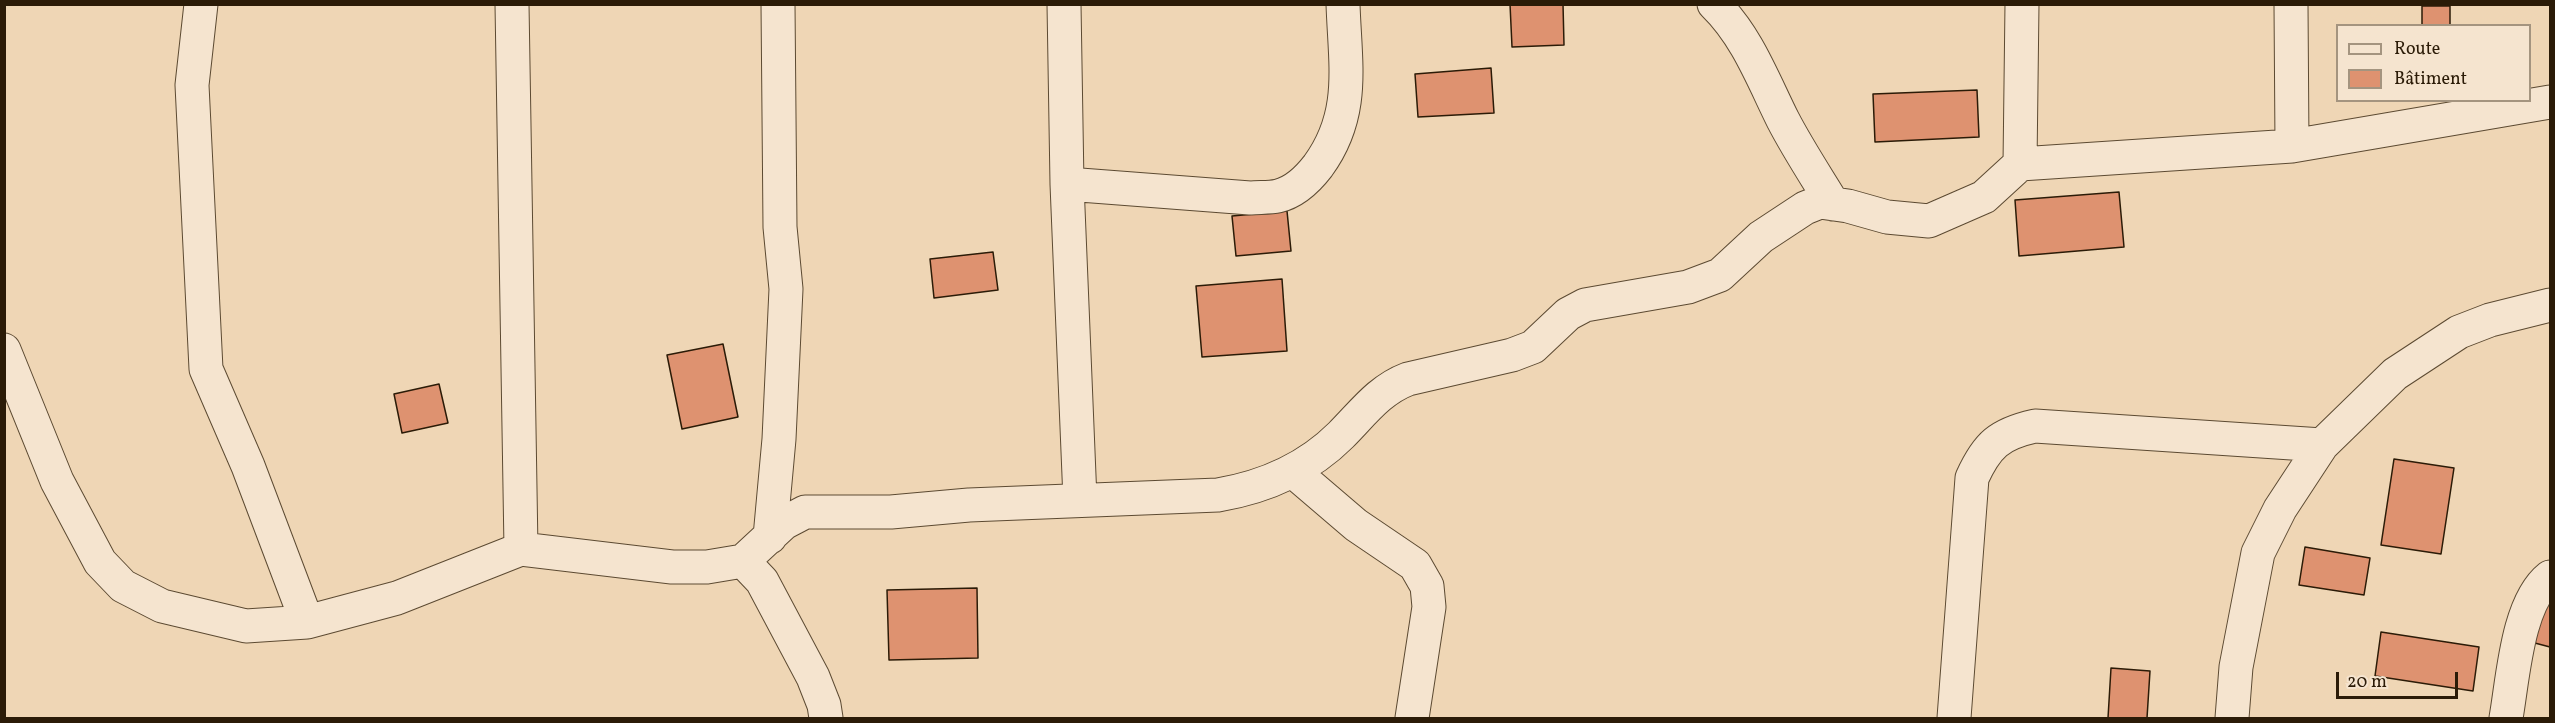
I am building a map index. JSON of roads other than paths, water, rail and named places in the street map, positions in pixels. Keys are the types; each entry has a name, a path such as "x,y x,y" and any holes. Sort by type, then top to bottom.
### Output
{"street":[{"path":"201,4 192,85 206,369 249,466 307,622"},
{"path":"512,4 520,549"},
{"path":"770,537 779,439 786,289 780,227 778,4"},
{"path":"1064,4 1067,184 1080,500"},
{"path":"1067,184 1250,198 1280,196 1303,184 1329,151 1338,133 1346,93 1343,4"},
{"path":"1714,4 1725,15 1758,66 1784,121 1833,204"},
{"path":"2020,164 2022,4"},
{"path":"2291,4 2292,146"},
{"path":"4,350 57,481 100,562 123,586 162,606 246,626 307,622 397,598 520,549 672,567 707,567 743,561 784,523 805,512 891,512 1080,500 1218,495 1248,490 1294,472 1339,437 1378,396 1392,385 1408,379 1512,356 1533,347 1568,314 1585,306 1688,287 1720,275 1761,237 1805,208 1820,202 1887,217 1929,221 1984,197 2020,164 2292,146 2550,102"},
{"path":"2232,718 2236,668 2258,553 2280,509 2322,444 2395,374 2459,332 2490,320 2550,305"},
{"path":"1954,718 1972,478 1984,453 2003,436 2035,426 2322,444"},
{"path":"1294,472 1356,525 1415,565 1427,586 1429,607 1412,718"},
{"path":"743,561 762,581 813,677 824,705 826,718"},
{"path":"2506,718 2526,614 2539,588 2550,577"}]}
